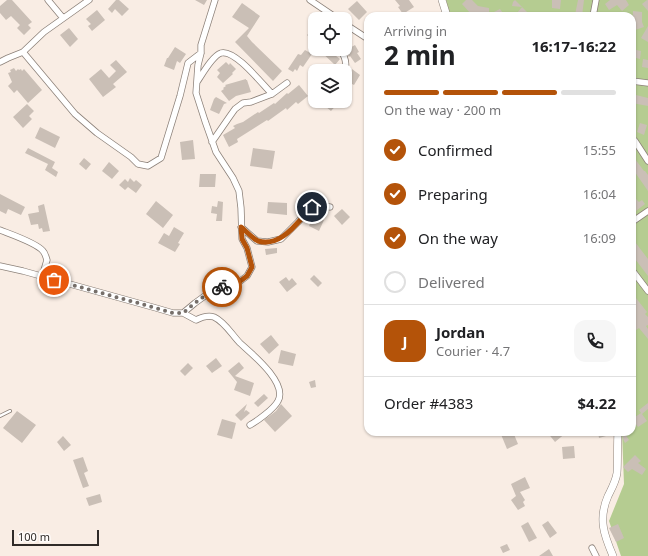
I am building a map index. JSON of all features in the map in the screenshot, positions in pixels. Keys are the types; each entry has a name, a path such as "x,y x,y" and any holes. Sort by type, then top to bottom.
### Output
{"street":[{"path":"48,0 63,18"},
{"path":"0,62 23,52 44,32 89,0"},
{"path":"183,313 213,290 239,282 247,276 252,267 247,248 242,239 239,192 233,178 216,152 196,93 201,45 215,0"},
{"path":"310,0 327,12"},
{"path":"442,0 446,12"},
{"path":"594,12 596,0"},
{"path":"352,29 364,37"},
{"path":"23,52 75,114 96,133 131,157 138,164 148,166 161,158 180,96 188,62 201,53"},
{"path":"197,82 216,56 220,53 232,54 272,94"},
{"path":"636,82 648,83"},
{"path":"212,142 235,109 243,103 251,102 272,94 287,83"},
{"path":"636,143 648,161"},
{"path":"241,227 257,241 268,242 281,239 312,207 316,205 330,207"},
{"path":"636,219 648,211"},
{"path":"0,230 35,244 43,251 47,260 42,277"},
{"path":"0,266 23,271 173,313 183,313 196,320 205,316 212,316 220,320 238,341 264,365 274,378 280,392 278,401 268,412 250,425"},
{"path":"636,275 648,291"},
{"path":"613,556 604,532 602,521 603,511 614,485 617,473 618,436"},
{"path":"592,548 596,556"}],"lane":[{"path":"0,416 10,410"}],"green space":[{"path":"446,0 648,0 648,556 621,556 609,521 624,484 622,436 636,436 636,12 449,12"}],"building":[{"path":"7,0 12,0 32,22 28,25 31,28 24,35 17,28 20,25 11,16 6,20 0,13 0,6"},
{"path":"116,0 119,0 129,9 122,16 115,9 112,13 108,9"},
{"path":"195,0 207,0 204,5"},
{"path":"395,0 409,0 414,7 406,12 402,12 398,7 400,6"},
{"path":"466,0 472,0 478,6 489,8 489,12 469,12 462,4"},
{"path":"515,0 522,7 512,6"},
{"path":"552,0 561,0 560,9 552,8"},
{"path":"578,0 584,0 582,12 576,12"},
{"path":"610,0 626,0 629,5 622,11 617,5 609,10 605,4"},
{"path":"648,0 648,11 642,4"},
{"path":"357,1 367,12 364,12 364,15 359,20 348,9"},
{"path":"242,3 260,16 247,36 282,71 273,81 235,42 249,28 232,17"},
{"path":"522,7 527,12 518,12"},
{"path":"500,9 502,12 494,12"},
{"path":"97,10 105,20 92,31 88,26 91,24 86,19"},
{"path":"633,11 642,12 642,22 644,27 636,30 636,12"},
{"path":"648,26 648,42 641,38"},
{"path":"69,28 78,39 70,47 60,35"},
{"path":"355,45 359,52 357,53 361,59 355,63 350,56 352,56 352,47"},
{"path":"175,47 186,54 180,63 177,61 174,70 164,66 167,58"},
{"path":"305,50 308,52 308,56 311,56 303,67 300,65 297,71 295,69 293,72 288,69 298,54 301,55"},
{"path":"636,50 641,51 640,59 636,58"},
{"path":"325,56 336,56 340,59 336,64"},
{"path":"643,59 648,60 648,68 642,67"},
{"path":"116,60 127,72 113,84 116,87 103,97 89,79 101,69 109,78 116,71 110,65"},
{"path":"226,62 229,65 230,63 236,69 232,73 233,74 223,83 217,77 220,73 217,70"},
{"path":"14,68 16,71 21,69 22,71 24,69 42,90 28,103 17,90 14,93 8,86 12,82 8,73"},
{"path":"352,69 360,75 354,85 352,84"},
{"path":"246,79 251,92 236,96 229,101 221,91 226,86 225,85"},
{"path":"299,85 308,96 298,104 296,102 287,110 286,108 268,121 267,120 237,139 238,142 229,147 223,135 235,128 233,126 243,122 274,103 275,104 287,93 288,94"},
{"path":"636,95 648,98 648,106 636,104"},
{"path":"216,97 227,103 224,104 219,114 210,110"},
{"path":"27,104 34,111 29,116 32,119 23,128 13,117"},
{"path":"640,123 647,125 644,135 637,132"},
{"path":"40,127 60,137 55,148 35,138"},
{"path":"193,140 195,159 182,160 180,142"},
{"path":"28,148 55,162 52,168 58,172 56,177 45,170 48,164 25,153"},
{"path":"253,148 275,151 272,169 250,166"},
{"path":"84,158 91,164 86,170 79,164"},
{"path":"636,160 648,175 648,191 636,174"},
{"path":"109,162 119,171 112,179 102,171"},
{"path":"200,174 216,174 215,187 199,187"},
{"path":"130,178 134,182 136,180 142,185 136,193 128,187 125,190 119,185 125,179 128,182"},
{"path":"0,194 25,207 21,215 8,209 6,214 0,211"},
{"path":"636,199 639,202 642,200 645,204 636,211"},
{"path":"156,201 173,215 163,228 146,214"},
{"path":"218,201 223,202 222,221 216,221 217,214 211,213 212,206 217,207"},
{"path":"268,202 287,203 287,215 267,213"},
{"path":"44,204 50,231 43,232 42,228 39,229 38,224 31,225 28,214 39,212 38,206"},
{"path":"342,209 350,217 342,225 334,216"},
{"path":"314,215 324,220 319,231 309,226"},
{"path":"174,227 184,233 175,252 158,243 164,233 169,236"},
{"path":"636,243 648,259 648,276 636,260"},
{"path":"277,248 277,253 266,255 265,249"},
{"path":"314,275 322,283 318,287 310,279"},
{"path":"286,277 289,281 292,278 297,284 287,292 279,282"},
{"path":"636,298 647,312 645,314 648,317 648,325 646,326 648,329 648,339 639,328 636,330"},
{"path":"271,335 279,345 269,354 260,344"},
{"path":"281,350 296,354 293,366 278,363"},
{"path":"216,358 222,366 212,373 206,366"},
{"path":"239,362 244,368 235,376 254,383 250,396 234,390 237,382 228,371"},
{"path":"188,363 193,368 185,376 180,371"},
{"path":"315,380 316,387 311,388 309,382"},
{"path":"264,394 268,398 258,407 254,403"},
{"path":"648,403 648,409 642,414 647,421 638,427 636,424 636,416 641,413 639,410"},
{"path":"247,404 244,412 246,410 250,413 241,421 235,415"},
{"path":"281,404 292,416 275,432 264,420 276,411"},
{"path":"17,411 36,425 22,443 3,428"},
{"path":"222,419 236,423 232,439 217,435"},
{"path":"63,436 71,445 64,451 57,442"},
{"path":"502,436 515,436 518,444 507,449"},
{"path":"550,436 562,436 555,442"},
{"path":"623,436 626,436 629,440 625,443"},
{"path":"574,446 575,458 563,459 562,447"},
{"path":"635,455 641,461 638,463 646,469 642,475 632,469 628,472 623,467"},
{"path":"83,457 88,471 84,473 89,486 83,488 73,460"},
{"path":"525,477 530,488 520,492 525,500 523,502 525,506 518,510 511,500 516,496 511,484"},
{"path":"100,494 102,502 89,506 86,498"},
{"path":"548,521 557,533 550,538 542,525"},
{"path":"528,522 537,538 529,542 521,526"},
{"path":"618,524 624,538 616,542 609,528"},
{"path":"507,544 510,550 503,553 500,547"},
{"path":"549,549 553,556 539,556"}],"way so far":[{"path":"54,280 173,313 183,313 213,290 222,287"}],"route":[{"path":"222,287 239,282 247,276 252,267 247,248 242,239 241,227 257,241 268,242 281,239 312,207"}]}
